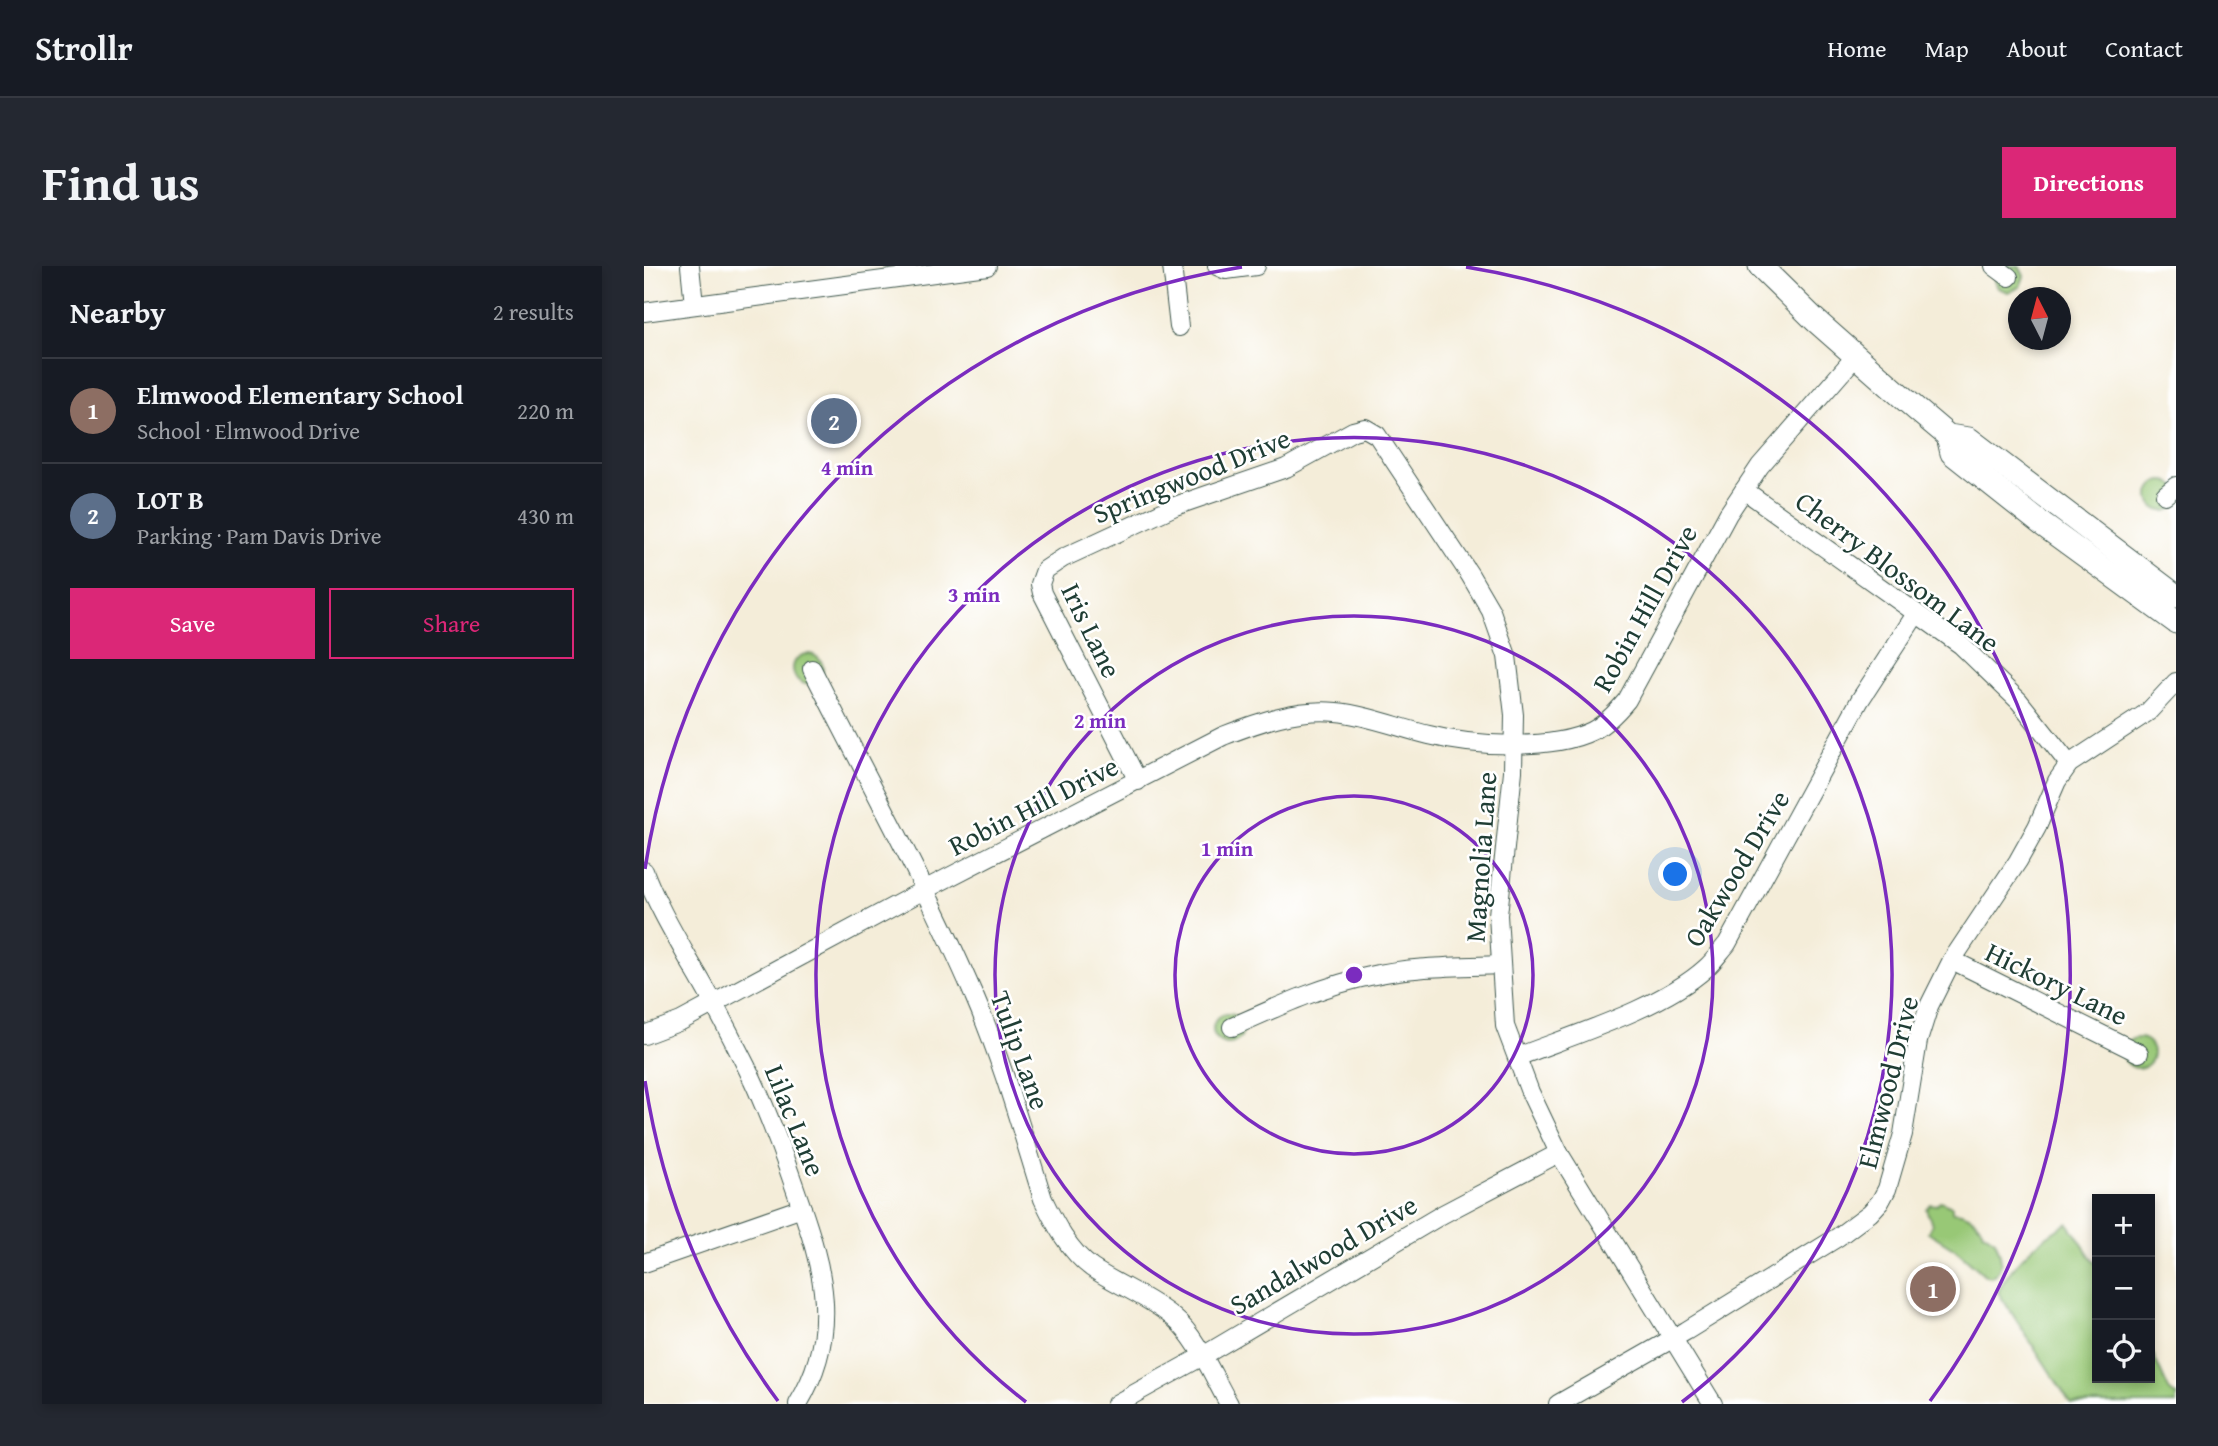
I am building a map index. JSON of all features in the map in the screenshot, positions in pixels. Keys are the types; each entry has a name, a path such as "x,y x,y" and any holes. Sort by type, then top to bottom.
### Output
{"main road":[{"path":"1760,266 1855,357 1948,436 1969,439 2176,596"},
{"path":"1948,436 1952,453 2043,525 2176,622"}],"street":[{"path":"690,266 694,305"},
{"path":"644,312 987,266"},
{"path":"1172,266 1179,327"},
{"path":"1217,266 1226,270 1256,266"},
{"path":"1994,266 2009,278"},
{"name":"Robin Hill Drive","path":"644,1035 681,1021 924,890 1223,736 1282,716 1317,712 1353,715 1461,741 1549,743 1569,740 1594,731 1627,700 1712,542 1760,466 1855,357"},
{"name":"Springwood Drive","path":"1042,577 1045,570 1063,558 1175,506 1286,468 1353,431 1365,428"},
{"name":"Magnolia Lane","path":"1365,428 1377,435 1470,575 1491,611 1507,656 1512,682 1513,771 1498,915 1505,1026 1530,1092 1559,1153 1713,1404"},
{"name":"Cherry Blossom Lane","path":"1744,490 1961,645 2019,701 2069,764"},
{"name":"Iris Lane","path":"1042,577 1042,593 1138,781"},
{"name":"Oakwood Drive","path":"1517,1057 1642,1007 1678,989 1707,968 1727,944 1860,700 1916,614"},
{"name":"Tulip Lane","path":"812,669 948,937 976,1000 1002,1069 1043,1199 1052,1218 1077,1255 1177,1320 1228,1404"},
{"name":"Elmwood Drive","path":"1558,1404 1838,1237 1881,1202 1895,1168 1903,1134 1918,1041 1937,987 1952,960 2018,861 2037,827 2057,781 2069,764 2148,712 2176,682"},
{"name":"Lilac Lane","path":"644,872 670,928 713,1003 761,1098 820,1264 824,1291 820,1353 810,1382 798,1404"},
{"name":"Hickory Lane","path":"1952,960 2139,1053"},
{"path":"1233,1027 1296,999 1372,975 1410,969 1500,965"},
{"name":"Sandalwood Drive","path":"1116,1404 1443,1214 1559,1153"},
{"path":"644,1263 802,1208"}],"green space":[{"path":"1997,266 2019,266 2024,276 2020,287 2008,287 2008,292 1998,288 1993,276"},
{"path":"2164,481 2174,486 2179,496 2174,506 2164,511 2154,506 2149,496 2154,486"},
{"path":"808,654 819,658 823,669 819,680 808,684 797,680 793,669 797,658"},
{"path":"1228,1014 1239,1018 1243,1029 1239,1040 1228,1044 1217,1040 1213,1029 1217,1018"},
{"path":"2138,1038 2149,1042 2153,1053 2149,1064 2138,1068 2127,1064 2123,1053 2127,1042"},
{"path":"1940,1201 1952,1206 1952,1212 1971,1217 1983,1232 1995,1240 2001,1261 1996,1274 1986,1276 1955,1249 1928,1232 1932,1224 1926,1209 1930,1204 1936,1205"},
{"path":"2068,1223 2092,1259 2092,1383 2155,1383 2155,1359 2169,1390 2176,1396 2176,1404 2071,1404 1998,1292 2011,1270 2027,1252"}],"place":[{"name":"LOT B","path":"834,421"},
{"name":"Elmwood Elementary School","path":"1933,1289"}]}
